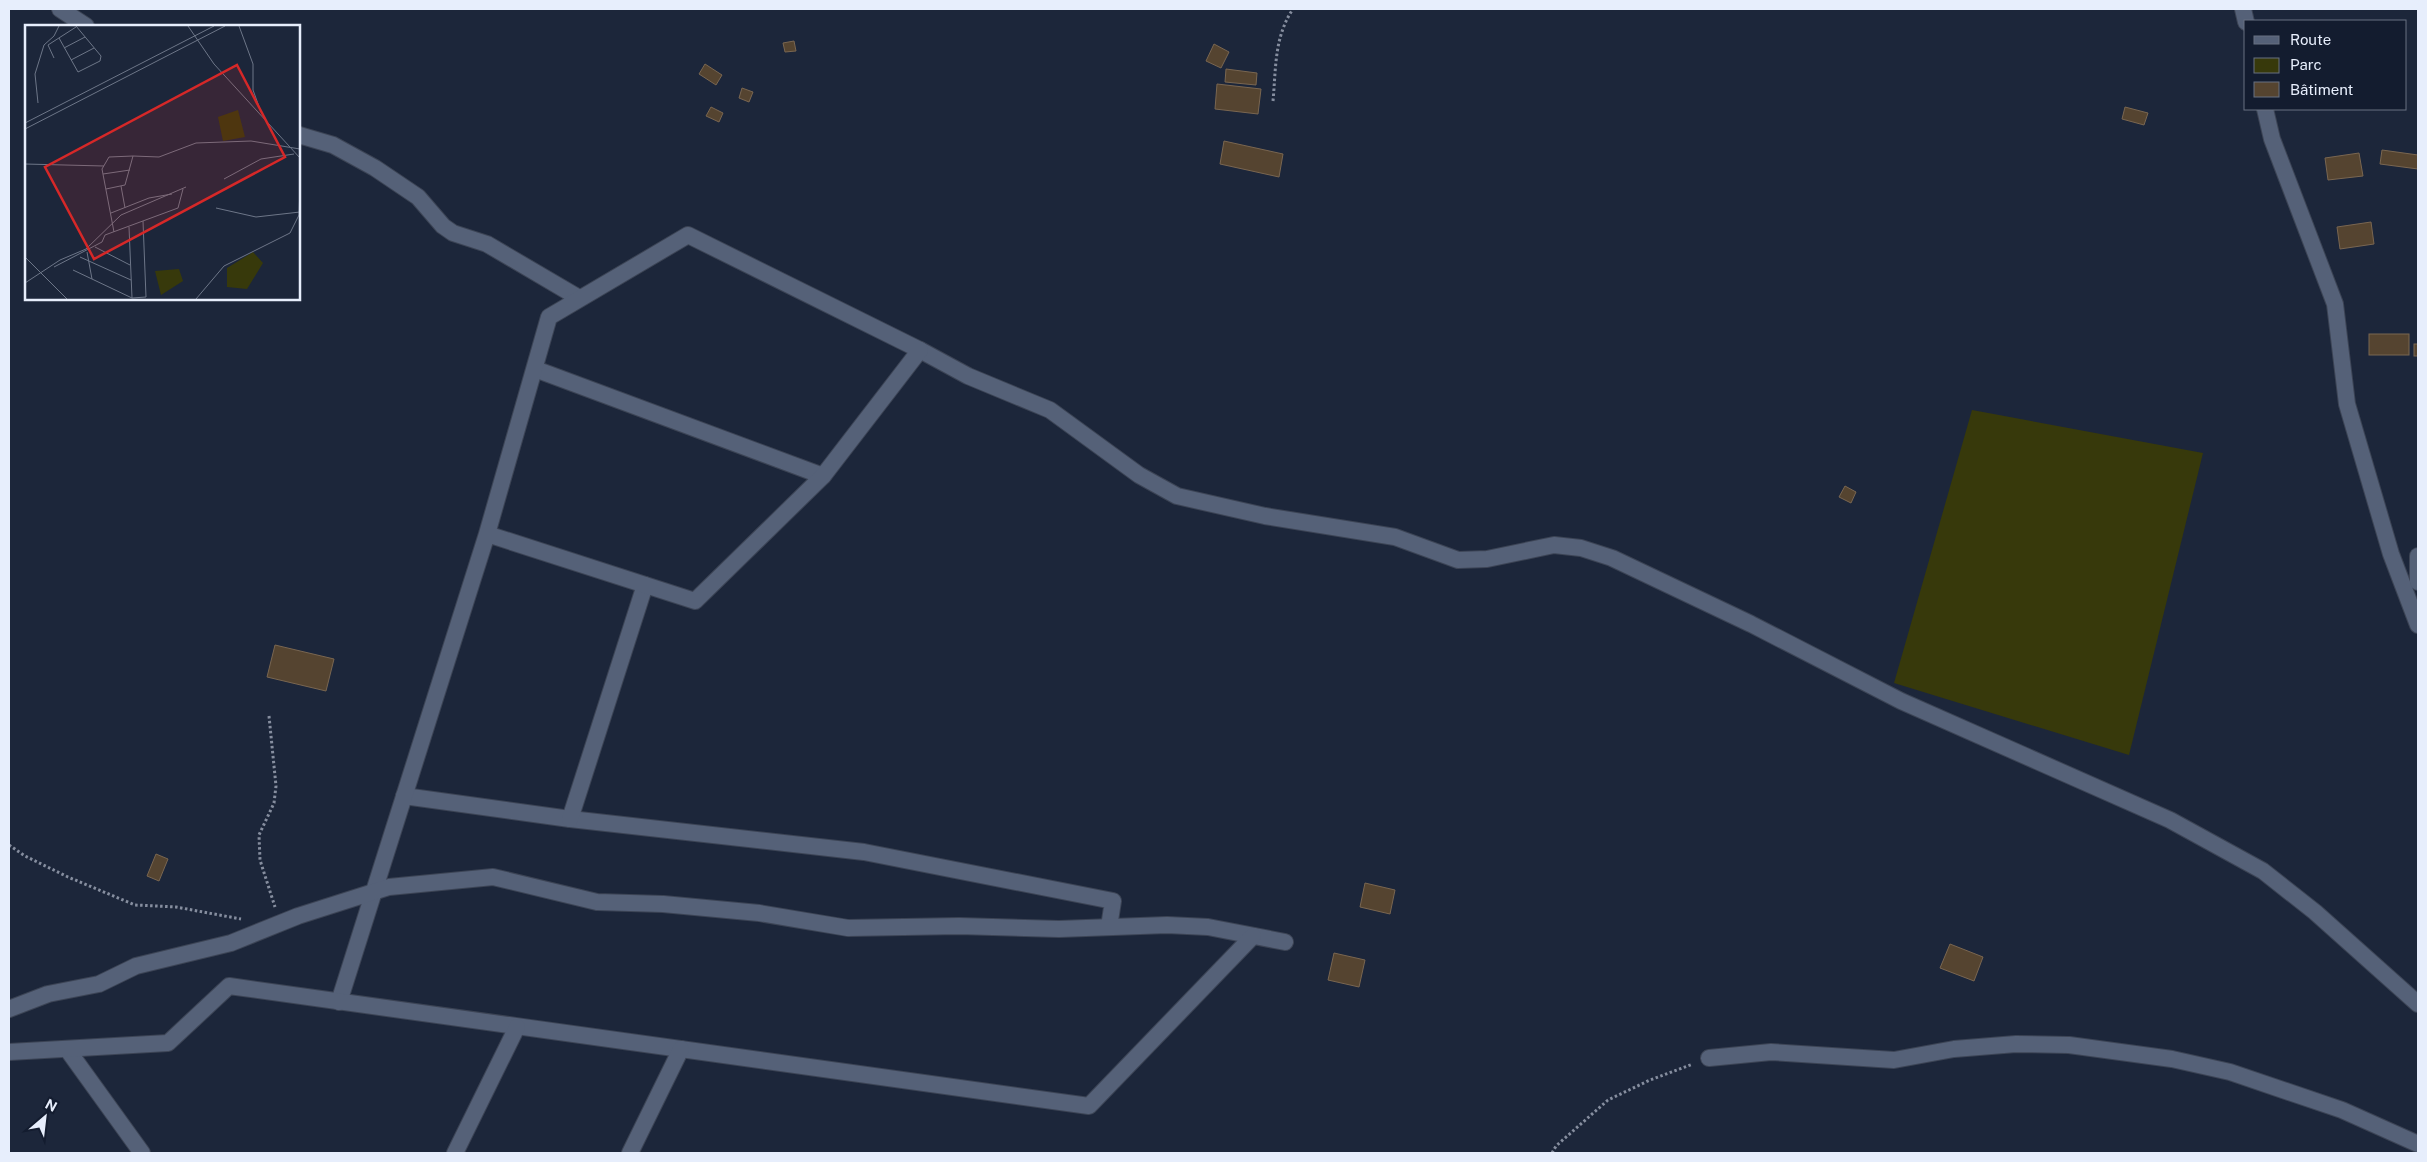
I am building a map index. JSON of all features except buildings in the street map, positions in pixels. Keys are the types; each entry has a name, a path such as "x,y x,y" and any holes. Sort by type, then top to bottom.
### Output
{"street":[{"path":"60,9 84,25"},
{"path":"2265,110 2272,138 2335,304 2347,404 2391,554 2418,625"},
{"path":"300,135 333,145 375,168 418,196 448,230 487,244 579,298"},
{"path":"339,1002 487,534 549,316 688,235 920,350 968,376 1050,410 1139,475 1178,496 1265,516 1395,537 1458,560 1487,560 1554,545 1581,548 1612,558 1751,624 1901,701 2170,820 2263,871 2315,912 2418,1004"},
{"path":"487,534 695,601 823,476 920,350"},
{"path":"535,369 823,476"},
{"path":"2418,556 2418,582"},
{"path":"570,819 645,585"},
{"path":"404,796 570,819 864,852 1061,889 1113,901 1109,928"},
{"path":"9,1009 48,994 99,984 136,966 231,943 275,926 389,888 493,877 597,902 663,904 759,912 848,928 959,926 1059,929 1168,925 1208,927 1285,942"},
{"path":"9,1052 168,1042 229,986 1089,1106 1254,936"},
{"path":"455,1153 517,1026"},
{"path":"1709,1058 1771,1052 1894,1060 1954,1049 2016,1044 2069,1045 2172,1059 2230,1072 2342,1110 2418,1144"},
{"path":"67,1049 142,1153"},
{"path":"630,1153 681,1049"}],"path":[{"path":"1273,102 1277,46 1284,23 1293,9"},
{"path":"9,845 25,856 136,905 176,907 275,926 274,903 260,860 259,835 274,803 276,786 269,716"},
{"path":"1552,1153 1556,1146 1608,1100 1650,1080 1709,1058"}],"green space":[{"path":"1972,410 2203,453 2129,755 1894,683"}]}
